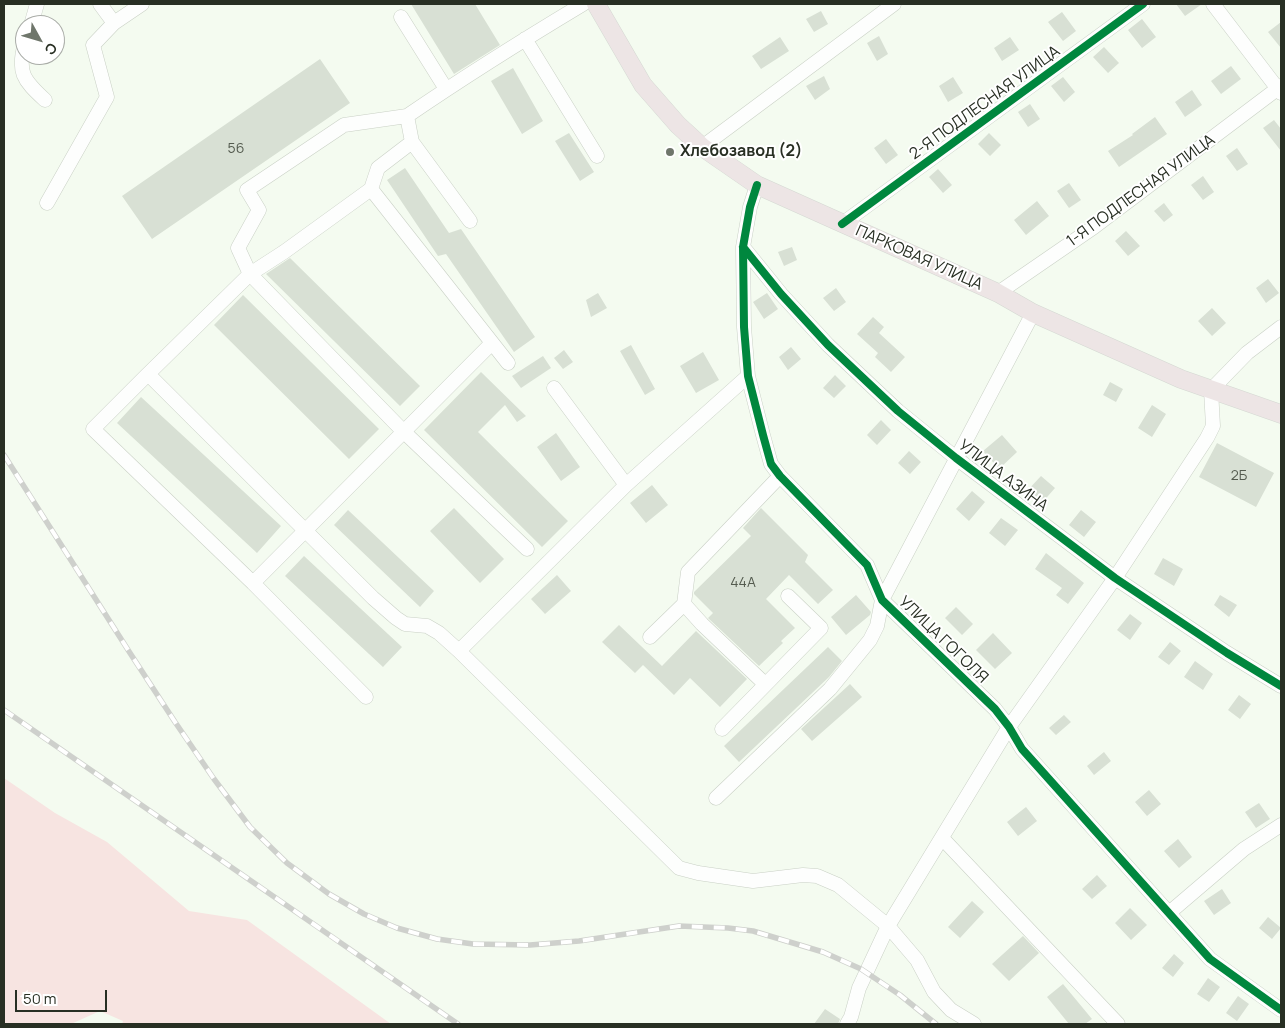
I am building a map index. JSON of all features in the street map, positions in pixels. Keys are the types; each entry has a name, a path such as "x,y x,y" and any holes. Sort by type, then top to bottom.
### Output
{"main road":[{"name":"ПАРКОВАЯ УЛИЦА","path":"596,4 643,85 678,125 702,147 757,185 998,293 1033,313 1181,379 1281,414"}],"street":[{"path":"100,4 114,23"},
{"path":"47,203 107,97 93,45 114,23 142,4"},
{"path":"526,549 403,431 250,274 238,248 259,210 247,190 344,125 407,116 446,89 583,4"},
{"path":"702,147 894,4"},
{"name":"2-Я ПОДЛЕСНАЯ УЛИЦА","path":"842,224 1143,4"},
{"path":"1213,4 1280,89"},
{"path":"401,17 446,89"},
{"path":"525,39 597,156"},
{"path":"20,65 24,77 45,100"},
{"name":"1-Я ПОДЛЕСНАЯ УЛИЦА","path":"998,293 1101,222 1280,89"},
{"path":"407,116 412,142 470,220"},
{"path":"366,697 93,429 250,274 284,252 371,189 378,168 412,142"},
{"name":"УЛИЦА ГОГОЛЯ","path":"757,185 750,207 743,247 744,327 748,376 771,464 780,476 867,565 882,600 995,709 1010,727 1022,748 1210,959 1281,1010"},
{"path":"371,189 508,363"},
{"name":"УЛИЦА АЗИНА","path":"743,247 781,294 828,345 898,411 956,458 1115,578 1227,653 1281,686"},
{"path":"716,798 830,689 870,640 877,626 882,600 1033,313"},
{"path":"847,1024 851,1017 859,988 888,926 1010,727 1115,578 1208,438 1213,426 1211,390 1247,353 1281,328"},
{"path":"252,583 492,343"},
{"path":"148,374 373,598 405,624 427,626 439,633 680,868 698,873 753,882 803,875 817,876 838,885 888,926 917,960 934,992 951,1010 974,1024"},
{"path":"459,651 626,485 748,376"},
{"path":"554,388 626,485"},
{"path":"650,637 684,604 688,572 780,476"},
{"path":"722,729 820,628 788,596"},
{"path":"684,604 702,624 766,684"},
{"path":"1169,912 1244,850 1281,825"},
{"path":"942,838 1118,1024"}],"shaded area":[{"path":"4,778 55,813 107,842 189,911 247,920 391,1024 122,1024 123,1021 100,1011 71,1024 4,1024"}],"building":[{"path":"411,4 475,4 500,45 454,74"},
{"path":"1176,4 1202,4 1185,16"},
{"path":"821,11 828,24 814,32 806,19"},
{"path":"1062,12 1076,31 1063,41 1048,22"},
{"path":"1142,19 1156,37 1142,48 1128,30"},
{"path":"1281,22 1281,48 1268,32"},
{"path":"879,36 888,54 877,61 867,43"},
{"path":"780,37 789,51 761,69 752,56"},
{"path":"1010,37 1019,50 1002,61 994,48"},
{"path":"1104,47 1119,63 1108,73 1093,57"},
{"path":"320,59 350,103 152,239 122,196"},
{"path":"1231,66 1241,79 1221,94 1211,81"},
{"path":"513,68 543,121 522,134 491,81"},
{"path":"824,76 830,89 815,100 806,86"},
{"path":"953,77 963,93 948,102 939,86"},
{"path":"1063,77 1075,92 1064,102 1051,86"},
{"path":"1192,90 1202,105 1185,117 1175,102"},
{"path":"1030,104 1040,119 1028,127 1018,112"},
{"path":"1155,117 1167,134 1119,167 1108,151 1133,135"},
{"path":"1274,120 1281,129 1281,151 1263,128"},
{"path":"569,133 594,172 580,181 555,141"},
{"path":"989,133 1001,145 990,156 978,144"},
{"path":"886,139 898,155 886,164 874,148"},
{"path":"1237,148 1248,164 1237,171 1226,156"},
{"path":"405,168 449,233 461,229 535,337 514,352 446,254 438,256 387,180"},
{"path":"938,169 952,185 943,193 929,177"},
{"path":"1203,176 1214,192 1203,200 1191,185"},
{"path":"1069,183 1081,200 1069,208 1057,191"},
{"path":"1037,201 1049,216 1026,235 1014,220"},
{"path":"1164,203 1173,215 1164,222 1154,211"},
{"path":"1126,231 1140,246 1128,256 1115,241"},
{"path":"792,247 797,260 784,266 778,252"},
{"path":"290,258 420,386 400,406 266,274"},
{"path":"1268,279 1279,293 1266,303 1256,288"},
{"path":"836,288 846,302 834,311 823,298"},
{"path":"598,293 607,308 591,317 586,300"},
{"path":"767,293 778,309 764,319 753,302"},
{"path":"243,295 379,429 349,459 214,325"},
{"path":"1212,308 1226,323 1212,336 1198,321"},
{"path":"873,317 884,327 879,333 905,357 891,372 875,357 878,353 857,334"},
{"path":"631,345 655,389 645,395 620,351"},
{"path":"791,347 801,359 788,370 779,357"},
{"path":"564,350 573,362 563,369 554,358"},
{"path":"703,352 719,380 696,393 680,366"},
{"path":"543,356 551,368 521,388 512,376"},
{"path":"481,372 526,416 517,422 505,405 478,432 568,521 542,547 424,430"},
{"path":"835,375 846,386 834,398 823,388"},
{"path":"1110,382 1123,389 1116,402 1103,395"},
{"path":"141,397 281,526 257,553 117,423"},
{"path":"1152,405 1166,414 1152,437 1138,428"},
{"path":"881,420 891,430 877,445 867,435"},
{"path":"556,433 580,467 561,481 537,447"},
{"path":"1002,435 1017,452 999,469 983,451"},
{"path":"1217,443 1274,473 1256,507 1199,477"},
{"path":"909,451 921,462 910,474 898,463"},
{"path":"1041,476 1055,488 1041,504 1026,492"},
{"path":"652,485 668,505 646,523 630,503"},
{"path":"972,491 985,502 969,521 956,509"},
{"path":"454,508 504,559 480,583 430,531"},
{"path":"761,508 808,555 805,562 833,590 818,604 789,575 766,599 795,628 781,641 783,643 759,666 708,618 713,613 694,592 751,536 743,528"},
{"path":"348,510 434,591 420,607 334,525"},
{"path":"1081,510 1096,522 1084,537 1069,525"},
{"path":"1001,518 1018,530 1005,546 989,533"},
{"path":"1046,553 1084,583 1068,604 1056,595 1062,588 1035,569"},
{"path":"304,556 402,647 383,667 285,576"},
{"path":"1163,558 1183,569 1174,586 1154,574"},
{"path":"557,575 571,591 545,614 531,599"},
{"path":"856,595 871,612 870,615 846,635 831,617"},
{"path":"1220,595 1237,605 1229,617 1214,605"},
{"path":"956,607 973,624 962,635 945,618"},
{"path":"1130,614 1142,623 1130,640 1117,630"},
{"path":"619,625 662,666 696,631 747,679 720,707 690,678 674,695 643,665 635,673 602,642"},
{"path":"993,633 1012,653 995,669 976,650"},
{"path":"1170,642 1181,651 1169,665 1158,657"},
{"path":"828,647 842,661 829,677 739,762 724,746"},
{"path":"1195,661 1213,674 1203,690 1184,677"},
{"path":"850,684 862,697 812,741 801,729"},
{"path":"1239,695 1251,704 1240,719 1228,710"},
{"path":"1064,715 1071,722 1056,735 1049,728"},
{"path":"1104,752 1111,761 1094,775 1087,766"},
{"path":"1149,790 1161,804 1147,816 1135,802"},
{"path":"1259,803 1270,819 1256,828 1245,812"},
{"path":"1026,807 1037,821 1018,836 1007,822"},
{"path":"1178,839 1192,857 1179,868 1164,851"},
{"path":"1097,875 1107,886 1092,899 1082,889"},
{"path":"1222,889 1231,903 1214,915 1204,901"},
{"path":"972,901 984,912 960,938 948,927"},
{"path":"1130,908 1147,925 1131,940 1115,923"},
{"path":"1268,917 1281,928 1272,939 1259,928"},
{"path":"1023,936 1039,953 1009,981 992,964"},
{"path":"1174,954 1184,963 1173,977 1162,968"},
{"path":"1208,978 1220,987 1209,1002 1197,994"},
{"path":"1063,984 1092,1019 1085,1024 1069,1024 1047,997"},
{"path":"1238,996 1249,1004 1237,1021 1226,1013"},
{"path":"825,1009 840,1019 838,1024 814,1024"}],"railway":[{"path":"4,455 130,653 214,779 250,827 287,863 329,894 364,914 397,928 437,939 473,944 530,945 579,941 679,926 753,931 823,952 861,969 900,995 936,1024"},
{"path":"4,710 458,1024"}],"cycle path":[{"path":"842,224 1143,4"},
{"path":"757,185 750,207 743,247 744,327 748,376 771,464 780,476 867,565 882,600 995,709 1009,727 1022,749 1210,959 1281,1010"},
{"path":"743,247 781,294 828,345 898,411 956,458 1115,578 1227,653 1281,686"}],"place":[{"name":"Хлебозавод (2)","path":"670,152"}]}
